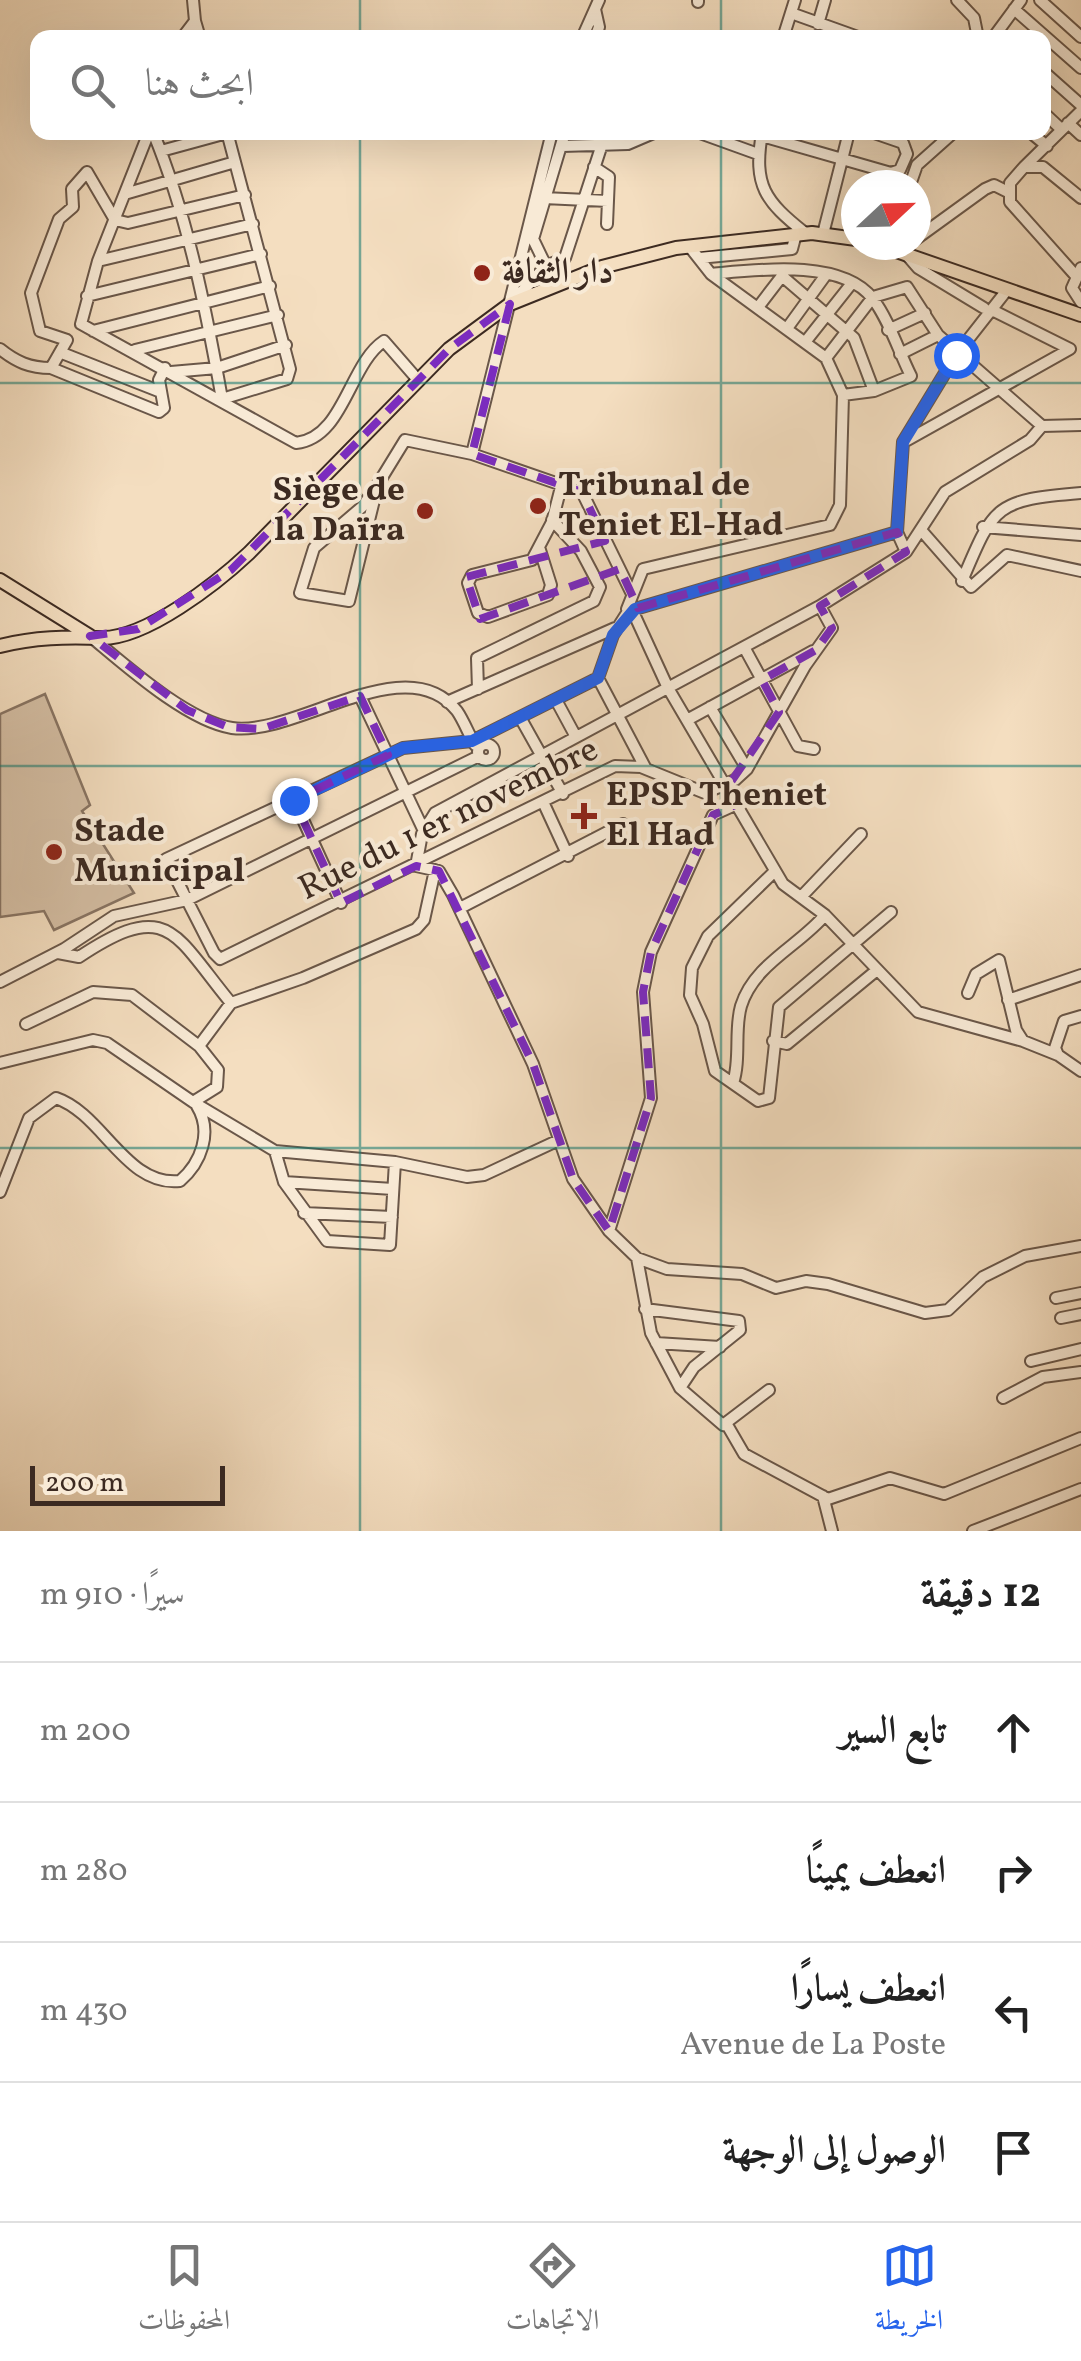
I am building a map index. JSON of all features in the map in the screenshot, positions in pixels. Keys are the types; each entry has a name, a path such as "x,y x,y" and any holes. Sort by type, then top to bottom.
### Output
{"main road":[{"path":"0,646 53,636 103,638 138,629 231,570 462,338 510,304 602,267 689,246 800,234 841,237"},
{"path":"931,259 1081,316"},
{"path":"0,580 90,636"}],"street":[{"path":"193,0 193,30"},
{"path":"786,30 794,0"},
{"path":"818,24 825,0"},
{"path":"957,0 974,18 976,30"},
{"path":"1040,0 1081,37"},
{"path":"585,30 596,4"},
{"path":"596,4 598,30"},
{"path":"1002,30 1017,4 1043,30"},
{"path":"791,13 836,30"},
{"path":"1051,38 1081,68"},
{"path":"1051,79 1081,108 1010,183 1010,202 1078,272 1072,288 1081,302"},
{"path":"1051,118 1081,135"},
{"path":"51,368 81,324 98,261 148,140"},
{"path":"155,140 172,182 212,334 222,399"},
{"path":"161,151 201,140"},
{"path":"222,399 287,378 290,369 229,140"},
{"path":"472,454 550,140"},
{"path":"546,266 533,239 564,140"},
{"path":"510,304 546,266 564,258 603,140"},
{"path":"562,146 601,147 637,140"},
{"path":"719,140 758,154"},
{"path":"761,140 758,154 772,207 800,234 792,249 792,266"},
{"path":"781,140 890,173 900,170 907,154 904,143 895,140"},
{"path":"823,234 847,140"},
{"path":"915,170 945,140"},
{"path":"1040,140 1047,146"},
{"path":"128,192 235,162"},
{"path":"1024,168 1043,167 1081,198"},
{"path":"594,168 609,177 607,224"},
{"path":"68,340 40,331 31,293 59,219 73,207 72,189 86,172 115,220 128,223 245,196"},
{"path":"931,227 985,188 994,185 1010,192"},
{"path":"544,198 608,201"},
{"path":"98,261 253,224"},
{"path":"689,246 722,285 788,327 826,358 843,395 840,505 830,524 644,569 632,592 631,611 668,688 774,872 825,914 918,1012 1023,1041 1058,1055 1081,1071"},
{"path":"699,258 792,249"},
{"path":"86,296 261,254"},
{"path":"913,260 918,268 988,309 1076,350"},
{"path":"711,274 792,266 852,283 872,297 911,376 874,392 843,395"},
{"path":"758,306 782,276 848,330 874,392"},
{"path":"788,327 825,276"},
{"path":"806,341 852,283"},
{"path":"92,331 270,286"},
{"path":"826,358 872,297 907,287 938,336 1042,426 1081,425"},
{"path":"906,552 897,532 903,442 988,309 1008,290"},
{"path":"888,330 926,313"},
{"path":"134,350 212,334 278,314"},
{"path":"81,324 222,399 285,440 304,443 322,431 368,356 384,341 418,380"},
{"path":"900,354 938,336"},
{"path":"0,348 17,362 51,368 159,412 164,408 159,380 168,370 216,368 286,345"},
{"path":"903,442 1076,350"},
{"path":"62,353 161,392"},
{"path":"1042,426 1030,440 945,492 906,552 820,606 435,813 424,831 416,866 434,870 460,908 532,1064 573,1179 609,1231 636,1258 667,1269 742,1274 776,1288 806,1281 828,1284 925,1313 948,1310 983,1278 1026,1256 1081,1246"},
{"path":"378,484 348,601 300,593 314,548 362,506 405,440 472,454 582,492 632,592"},
{"path":"540,550 551,585 548,595 488,616 478,613 468,584 472,575 532,560 552,520 562,483"},
{"path":"962,581 983,527 1006,505 1081,493"},
{"path":"478,688 477,658 594,602 600,587 580,552 552,520"},
{"path":"983,527 1081,534"},
{"path":"921,530 970,586 979,584 1007,555 1081,570"},
{"path":"0,982 58,953 114,916 187,900 407,795 479,752 521,719 598,678 618,627 631,611 897,532"},
{"path":"724,785 747,769 832,628 820,606"},
{"path":"447,702 618,627"},
{"path":"90,636 187,710 228,727 262,729 384,688 415,688 447,702 497,778"},
{"path":"744,647 798,746 814,749"},
{"path":"687,720 816,650"},
{"path":"598,678 646,769"},
{"path":"360,696 424,831"},
{"path":"556,700 576,737"},
{"path":"710,708 747,769"},
{"path":"521,719 563,794"},
{"path":"187,900 166,859 403,748 479,752"},
{"name":"Rue du 1 er novembre","path":"187,900 220,958 341,903 615,766 646,769 705,794 724,785"},
{"path":"294,800 341,903"},
{"path":"544,804 568,856"},
{"path":"609,1231 651,1098 643,992 651,952 713,815 735,805"},
{"path":"460,908 525,873 568,856 623,824"},
{"path":"802,897 861,834"},
{"path":"199,1046 232,1002 303,978 416,929 424,920 434,870"},
{"path":"774,872 708,936 692,968 690,995 704,1024 715,1071 758,1101 769,1098 779,1007 855,946 890,912"},
{"path":"733,1084 740,1010 746,994 758,974 825,914"},
{"path":"58,953 78,957 114,934 140,925 165,929 188,946 232,1002"},
{"path":"968,993 976,974 999,960 1016,1030 1023,1041"},
{"path":"774,1041 787,1044 877,970"},
{"path":"1008,1000 1081,975"},
{"path":"26,1024 93,992 132,996 199,1046 218,1070 218,1087 193,1102"},
{"path":"1058,1055 1055,1048 1064,1021 1081,1016"},
{"path":"0,1062 93,1040 106,1043 274,1151 395,1162 467,1177 484,1175 559,1140"},
{"path":"0,1192 29,1118 56,1098 74,1104 144,1174 160,1184 180,1181 200,1157 204,1134 203,1117 193,1102"},
{"path":"274,1151 284,1182 327,1241 390,1245 395,1162"},
{"path":"284,1182 393,1189"},
{"path":"304,1213 392,1217"},
{"path":"636,1258 645,1310 656,1342 680,1388 704,1412 726,1423 744,1454 823,1496 828,1498 890,1478 944,1494 1081,1438"},
{"path":"1056,1298 1081,1292"},
{"path":"645,1310 739,1321 740,1330 694,1367 680,1388"},
{"path":"1060,1318 1081,1314"},
{"path":"656,1342 720,1347"},
{"path":"1031,1362 1081,1350"},
{"path":"1003,1398 1044,1377 1081,1372"},
{"path":"726,1423 769,1390"},
{"path":"973,1531 1081,1489"},
{"path":"823,1496 832,1531"}],"highlighted area":[{"path":"510,304 472,454 582,492 605,541 466,577 480,619 620,569 638,608 897,532 906,552 820,606 832,628 816,650 762,680 779,712 726,789 735,805 713,815 651,952 643,992 651,1098 609,1231 573,1179 533,1064 439,871 416,866 341,903 294,800 388,755 360,696 261,729 228,727 187,710 90,636 138,629 231,570 449,349"}],"shaded area":[{"name":"Stade Municipal","path":"45,694 90,805 82,811 134,893 54,930 44,911 0,917 0,714"}],"place":[{"name":"دار الثقافة","path":"482,273"},
{"name":"Tribunal de Teniet El-Had","path":"538,506"},
{"name":"Siège de la Daïra","path":"425,511"},
{"name":"EPSP Theniet El Had","path":"584,816"},
{"name":"Stade Municipal","path":"54,852"}],"route":[{"path":"294,800 403,748 472,741 598,678 613,635 635,609 897,532 903,442 956,355"}]}
